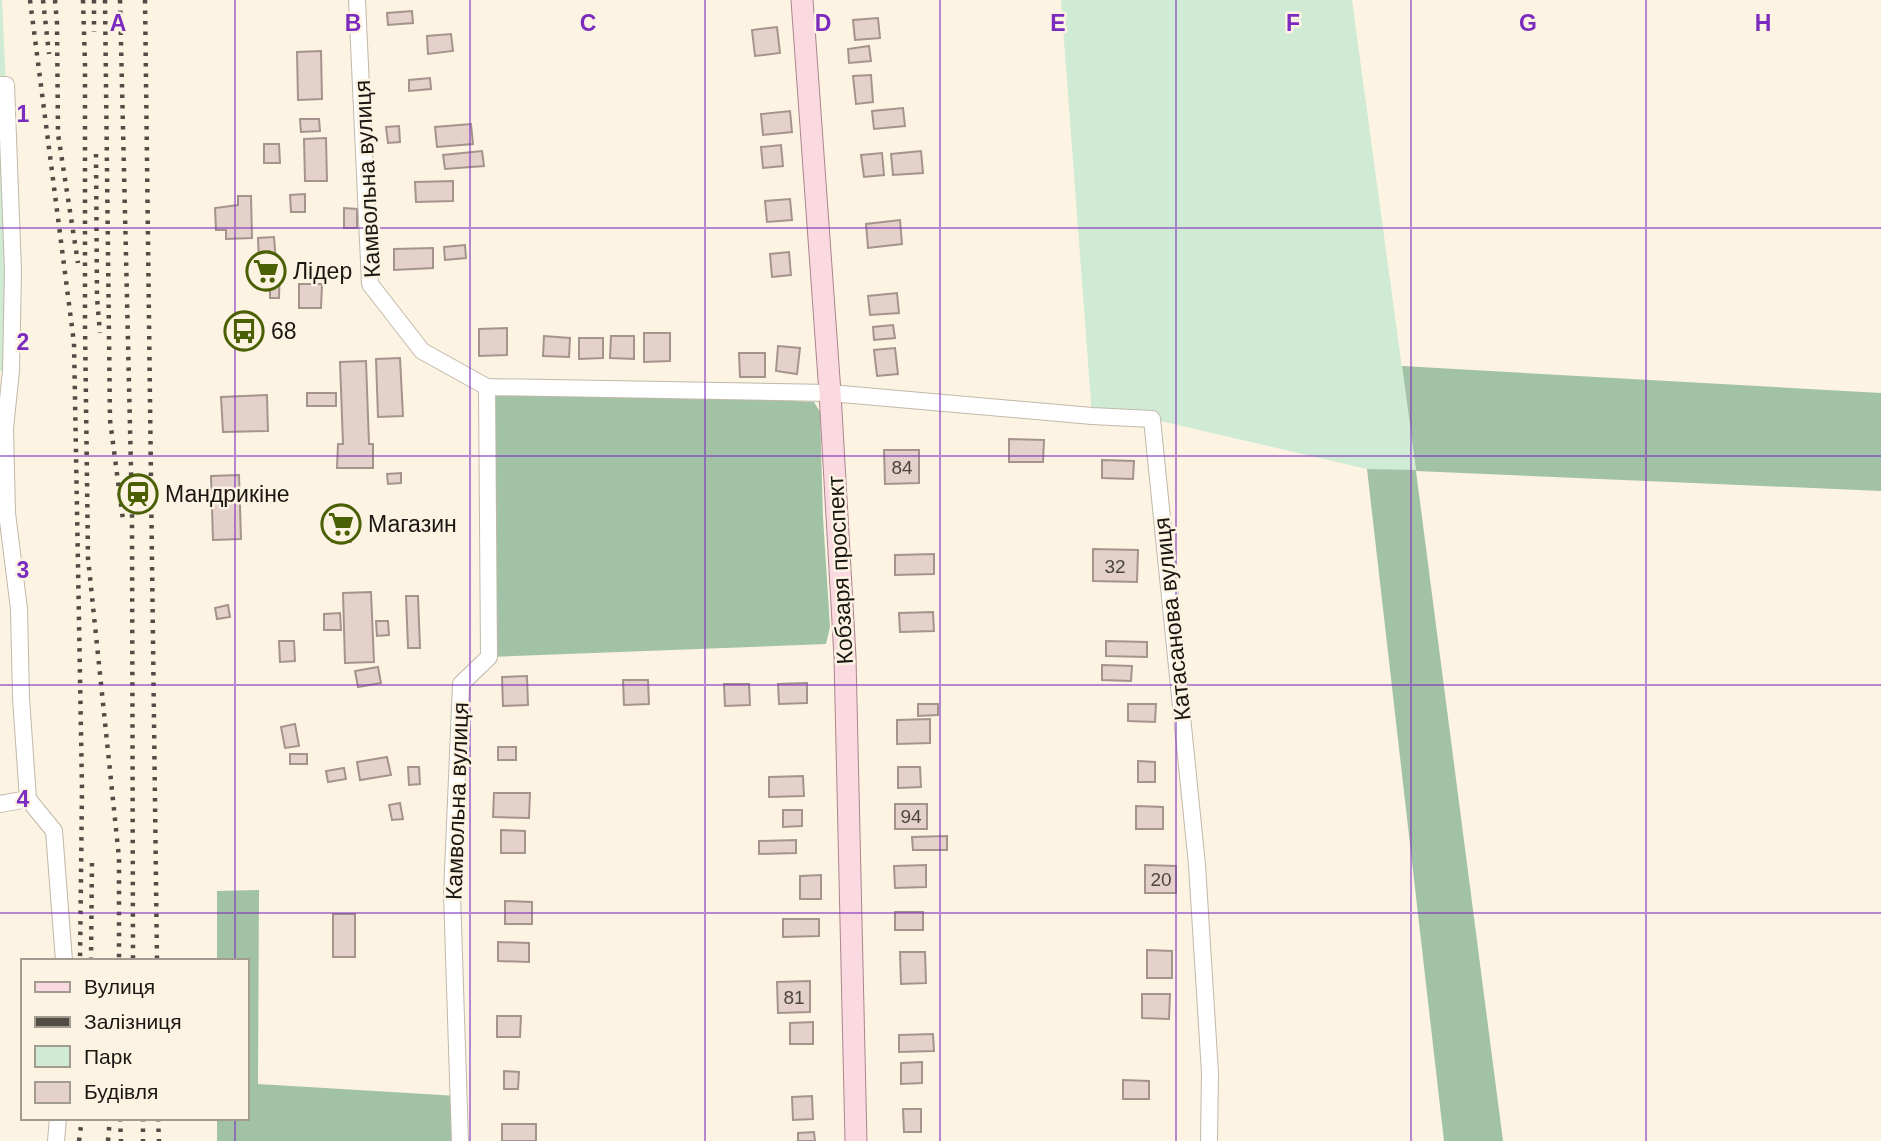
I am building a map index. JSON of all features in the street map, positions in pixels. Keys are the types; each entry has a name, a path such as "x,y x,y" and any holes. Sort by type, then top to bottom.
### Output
{"main road":[{"name":"Кобзаря проспект","path":"802,0 830,393 845,657 856,1141"}],"street":[{"name":"Камвольна вулиця","path":"357,0 370,284 422,351 486,387 830,393"},
{"path":"3,85 13,270 11,372 5,428 7,513 19,609 21,698 28,799 54,831 64,959"},
{"name":"Камвольна вулиця","path":"460,1141 452,894 461,684 489,657 486,387"},
{"name":"Катасанова вулиця","path":"830,393 1152,419 1196,865 1210,1073 1209,1141"},
{"path":"0,804 28,799"},
{"path":"57,1141 58,1120"}],"green space":[{"path":"0,0 6,85 11,371 0,371"},
{"path":"1061,0 1352,0 1416,471 1367,469 1152,419 1092,416"},
{"path":"1402,366 1881,393 1881,491 1416,471 1503,1141 1444,1141 1367,469 1416,470"},
{"path":"487,387 814,402 820,412 830,627 826,644 489,657"},
{"path":"259,890 258,1084 458,1096 460,1141 217,1141 217,1120 248,1120 248,959 217,959 217,891"}],"building":[{"path":"412,11 413,23 388,25 387,13"},
{"path":"878,18 880,38 855,40 853,20"},
{"path":"777,27 780,53 755,56 752,30"},
{"path":"451,34 453,51 428,54 427,36"},
{"path":"869,46 871,61 849,63 848,49"},
{"path":"321,51 322,99 298,100 297,52"},
{"path":"871,75 873,102 856,104 853,76"},
{"path":"430,78 431,89 409,91 409,80"},
{"path":"903,108 905,126 874,129 872,111"},
{"path":"790,111 792,132 763,135 761,114"},
{"path":"300,119 319,119 320,131 301,132"},
{"path":"471,124 473,144 437,147 435,127"},
{"path":"399,126 400,142 388,143 386,127"},
{"path":"326,138 327,181 305,181 304,139"},
{"path":"264,144 279,144 280,163 264,163"},
{"path":"781,145 783,166 763,168 761,147"},
{"path":"482,151 484,166 445,169 443,155"},
{"path":"921,151 923,173 893,175 891,154"},
{"path":"882,153 884,175 864,177 861,155"},
{"path":"453,181 453,201 416,202 415,182"},
{"path":"305,194 305,212 291,212 290,195"},
{"path":"238,196 251,196 252,238 226,239 226,230 216,230 215,208 238,205"},
{"path":"790,199 792,220 767,222 765,201"},
{"path":"344,208 357,209 357,228 344,228"},
{"path":"900,220 902,244 868,248 866,224"},
{"path":"274,237 276,262 259,263 258,238"},
{"path":"465,245 466,258 445,260 444,247"},
{"path":"433,248 433,268 394,270 394,249"},
{"path":"789,252 791,275 772,277 770,254"},
{"path":"251,265 280,265 279,298 270,298 270,276 251,276"},
{"path":"299,284 322,284 321,308 299,308"},
{"path":"897,293 899,313 870,315 868,296"},
{"path":"893,325 895,338 874,340 873,327"},
{"path":"507,328 507,355 479,356 479,329"},
{"path":"644,333 670,333 670,361 644,362"},
{"path":"544,336 570,338 569,357 543,356"},
{"path":"611,336 634,336 634,359 610,358"},
{"path":"579,338 603,338 603,358 579,359"},
{"path":"778,346 800,348 797,374 776,371"},
{"path":"895,348 898,374 877,376 874,350"},
{"path":"739,353 765,353 765,377 740,377"},
{"path":"400,358 403,416 378,417 376,359"},
{"path":"366,361 369,444 373,444 373,468 337,468 338,444 343,444 340,362"},
{"path":"307,393 336,393 336,406 307,406"},
{"path":"267,395 268,431 223,432 221,397"},
{"path":"1009,439 1044,440 1043,462 1009,462"},
{"path":"884,450 919,450 919,483 885,484"},
{"path":"1102,460 1134,461 1133,479 1102,478"},
{"path":"401,473 401,483 388,484 387,474"},
{"path":"239,475 241,539 213,540 211,476"},
{"name":"Магазин","path":"331,507 350,507 351,542 332,542"},
{"path":"1093,549 1138,550 1137,582 1093,581"},
{"path":"934,554 934,574 895,575 895,555"},
{"path":"371,592 374,662 345,663 343,593"},
{"path":"406,596 418,596 420,648 408,648"},
{"path":"228,605 230,617 217,619 215,608"},
{"path":"933,612 934,631 900,632 899,613"},
{"path":"340,613 341,630 324,630 324,614"},
{"path":"376,621 388,621 389,635 377,636"},
{"path":"279,641 294,641 295,661 280,662"},
{"path":"1106,641 1147,642 1147,657 1106,656"},
{"path":"1102,665 1132,666 1131,681 1102,680"},
{"path":"378,667 381,683 358,687 355,671"},
{"path":"527,676 528,705 503,706 502,677"},
{"path":"623,680 648,680 649,704 624,705"},
{"path":"807,683 807,703 779,704 778,684"},
{"path":"724,684 749,684 750,705 725,706"},
{"path":"918,704 938,704 938,715 918,716"},
{"path":"1128,704 1156,704 1155,722 1128,721"},
{"path":"930,719 930,743 897,744 897,720"},
{"path":"295,724 299,746 285,748 281,727"},
{"path":"498,747 516,747 516,760 498,760"},
{"path":"290,754 307,754 307,764 290,764"},
{"path":"387,757 391,775 360,780 357,762"},
{"path":"1138,761 1155,762 1155,782 1138,782"},
{"path":"408,767 419,767 420,784 409,785"},
{"path":"898,767 920,767 921,787 898,788"},
{"path":"344,768 346,779 328,782 326,771"},
{"path":"803,776 804,796 769,797 769,777"},
{"path":"494,793 530,793 529,818 493,817"},
{"path":"400,803 403,819 392,820 389,805"},
{"path":"895,804 927,804 927,829 895,829"},
{"path":"1136,806 1163,807 1163,829 1136,829"},
{"path":"783,810 802,810 802,826 783,827"},
{"path":"501,830 525,831 525,853 501,853"},
{"path":"947,836 947,850 913,850 912,837"},
{"path":"796,840 796,853 759,854 759,841"},
{"path":"926,865 926,887 895,888 894,866"},
{"path":"1145,865 1176,866 1176,893 1145,893"},
{"path":"821,875 821,899 800,899 800,876"},
{"path":"505,901 532,902 532,924 505,924"},
{"path":"895,912 923,912 923,930 895,930"},
{"path":"333,914 355,914 355,957 333,957"},
{"path":"783,919 819,919 819,936 783,937"},
{"path":"498,942 529,943 529,962 498,961"},
{"path":"1147,950 1172,951 1172,978 1147,978"},
{"path":"900,952 925,952 926,983 901,984"},
{"path":"810,981 810,1012 778,1013 777,982"},
{"path":"1142,994 1170,994 1169,1019 1142,1018"},
{"path":"497,1016 521,1016 520,1037 497,1037"},
{"path":"813,1022 813,1044 790,1044 790,1023"},
{"path":"933,1034 934,1051 899,1052 899,1035"},
{"path":"922,1062 922,1083 901,1084 901,1063"},
{"path":"504,1071 519,1072 518,1089 504,1089"},
{"path":"1123,1080 1149,1081 1149,1099 1123,1099"},
{"path":"812,1096 813,1119 793,1120 792,1097"},
{"path":"903,1109 921,1109 921,1132 904,1132"},
{"path":"502,1124 536,1124 536,1141 502,1141"},
{"path":"814,1132 815,1141 798,1141 798,1133"}],"railway":[{"path":"30,0 74,343 82,789 80,959"},
{"path":"43,0 49,54"},
{"path":"55,0 58,134 78,263"},
{"path":"83,0 88,558 119,858 119,959"},
{"path":"94,0 94,32"},
{"path":"105,0 110,420 123,520"},
{"path":"120,0 132,512 133,959"},
{"path":"145,0 157,959"},
{"path":"96,154 97,298 100,333"},
{"path":"91,959 92,859"},
{"path":"79,1141 82,1120"},
{"path":"108,1141 110,1120"},
{"path":"120,1120 121,1141"},
{"path":"143,1120 143,1141"},
{"path":"158,1120 159,1141"}],"place":[{"name":"Лідер","path":"266,271"},
{"name":"68","path":"244,331"},
{"name":"Мандрикіне","path":"138,494"},
{"name":"Магазин","path":"341,524"}]}
